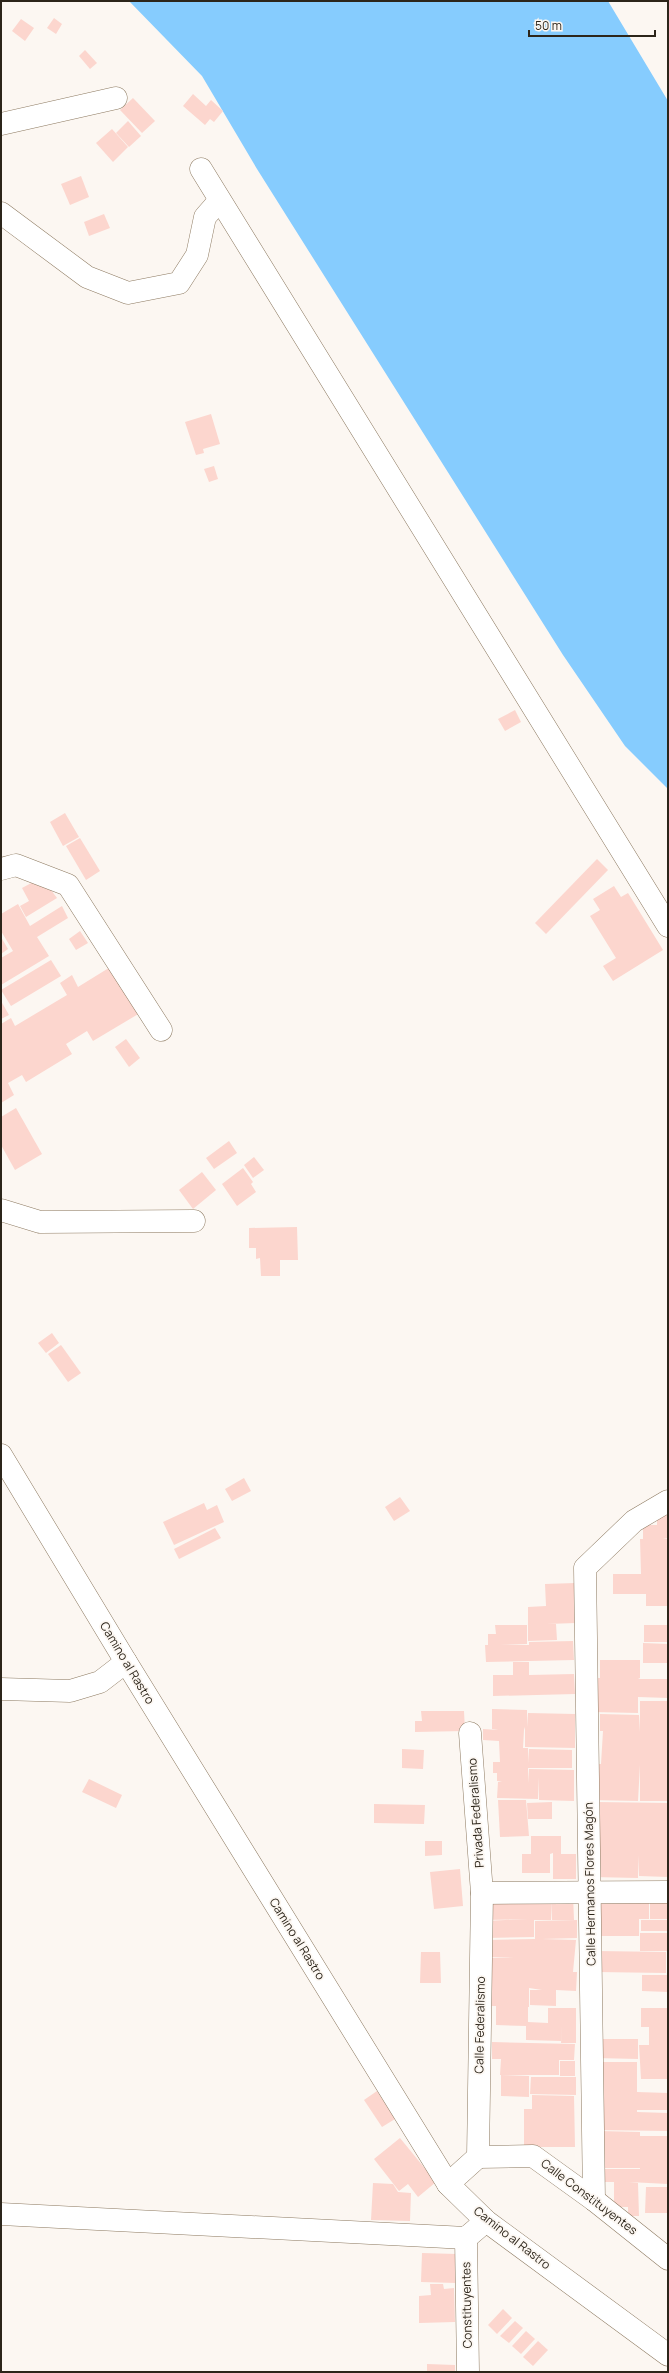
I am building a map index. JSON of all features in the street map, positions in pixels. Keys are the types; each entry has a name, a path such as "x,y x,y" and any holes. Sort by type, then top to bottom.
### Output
{"street":[{"path":"1,124 116,98"},
{"path":"201,170 668,926"},
{"path":"1,213 87,277 128,293 179,283 197,255 205,218 219,201"},
{"path":"1,869 16,865 68,885 161,1030"},
{"path":"1,1210 40,1222 194,1221"},
{"name":"Camino al Rastro","path":"1,1455 126,1662 448,2184 486,2221 668,2355"},
{"name":"Calle Hermanos Flores Magón","path":"594,2200 585,1568 634,1521 668,1501"},
{"path":"1,1689 70,1691 100,1682 126,1662"},
{"name":"Privada Federalismo","path":"470,1733 482,1892"},
{"path":"482,1892 668,1892"},
{"name":"Calle Federalismo","path":"478,2157 482,1892"},
{"name":"Calle Constituyentes","path":"478,2157 533,2156 594,2200 668,2259"},
{"path":"448,2184 478,2157"},
{"path":"1,2214 466,2238 486,2221"},
{"name":"Constituyentes","path":"466,2238 468,2372"}],"water":[{"path":"129,1 608,1 668,101 668,789 625,746 563,655 257,169 202,76"}],"building":[{"path":"54,18 62,24 56,34 47,28"},
{"path":"21,19 34,28 25,41 12,31"},
{"path":"85,50 97,63 90,69 79,56"},
{"path":"193,94 206,106 211,100 223,111 214,122 210,119 205,125 183,106"},
{"path":"133,98 155,121 142,133 120,110"},
{"path":"128,121 141,136 129,147 116,133"},
{"path":"112,129 128,147 113,162 96,143"},
{"path":"81,176 89,197 70,205 61,184"},
{"path":"104,214 110,228 89,236 84,222"},
{"path":"211,414 220,444 203,449 204,453 196,455 185,422"},
{"path":"214,466 218,479 209,482 204,469"},
{"path":"515,710 521,722 505,731 498,719"},
{"path":"65,813 79,837 63,846 50,822"},
{"path":"80,838 100,871 86,880 66,846"},
{"path":"597,859 608,870 546,934 535,923"},
{"path":"35,881 51,890 57,898 26,917 20,906 29,901 22,888"},
{"path":"614,886 621,897 628,893 663,950 613,981 603,966 616,958 590,916 600,910 593,899"},
{"path":"18,904 30,926 62,906 68,918 37,937 49,956 1,985 1,958 13,951 1,931 1,914"},
{"path":"80,931 88,943 76,950 69,939"},
{"path":"1,937 8,949 1,954"},
{"path":"51,960 61,976 11,1006 1,990"},
{"path":"112,966 140,1013 93,1041 87,1031 66,1044 72,1054 26,1082 22,1075 8,1083 14,1095 1,1103 1,1024 11,1018 15,1026 67,995 60,983 72,975 78,987"},
{"path":"1,1001 9,1015 1,1019"},
{"path":"126,1039 140,1058 129,1067 115,1047"},
{"path":"16,1108 42,1154 15,1170 1,1145 1,1117"},
{"path":"229,1141 237,1153 214,1169 206,1158"},
{"path":"254,1157 264,1170 253,1178 244,1165"},
{"path":"243,1168 253,1182 251,1184 256,1192 237,1206 222,1184"},
{"path":"202,1172 216,1190 193,1209 179,1190"},
{"path":"297,1227 298,1260 280,1260 280,1276 261,1276 260,1258 256,1259 256,1248 249,1248 249,1228"},
{"path":"52,1333 59,1343 46,1353 38,1343"},
{"path":"61,1345 81,1373 68,1382 48,1354"},
{"path":"244,1478 251,1491 232,1501 225,1489"},
{"path":"400,1497 410,1511 394,1521 385,1507"},
{"path":"204,1503 207,1510 217,1505 224,1522 174,1545 163,1522"},
{"path":"657,1511 668,1511 668,1538 663,1539 668,1539 668,1606 646,1606 646,1594 613,1594 613,1574 641,1574 640,1539 643,1539 643,1525 657,1525"},
{"path":"215,1528 221,1538 179,1559 174,1549"},
{"path":"575,1583 576,1623 547,1624 556,1624 557,1640 528,1641 528,1607 546,1606 545,1584"},
{"path":"495,1625 527,1625 527,1644 500,1645 529,1645 529,1642 573,1641 574,1660 486,1662 485,1645 488,1645 488,1634 496,1634"},
{"path":"644,1625 668,1625 668,1642 644,1642"},
{"path":"643,1643 668,1644 668,1663 643,1663"},
{"path":"600,1660 640,1660 640,1678 638,1679 668,1679 668,1698 638,1697 638,1713 593,1712 595,1678 600,1678"},
{"path":"513,1662 529,1662 529,1675 574,1674 575,1694 493,1696 493,1675 513,1675"},
{"path":"640,1701 668,1701 668,1801 640,1801 640,1765 638,1801 590,1800 591,1764 601,1764 603,1731 600,1731 600,1714 639,1715 640,1732"},
{"path":"492,1709 527,1710 527,1727 528,1713 575,1714 575,1748 525,1747 525,1727 523,1748 528,1748 528,1763 529,1749 572,1750 572,1768 528,1768 528,1783 529,1769 574,1770 574,1801 539,1800 539,1777 538,1799 497,1798 498,1782 502,1781 497,1781 497,1773 493,1773 493,1762 500,1762 499,1741 483,1740 483,1729 498,1730 492,1729"},
{"path":"421,1711 464,1711 465,1731 415,1732 415,1721 422,1721"},
{"path":"402,1749 424,1750 423,1769 402,1768"},
{"path":"89,1779 122,1795 116,1808 82,1792"},
{"path":"498,1800 526,1800 529,1836 500,1837"},
{"path":"552,1802 552,1819 528,1819 527,1803"},
{"path":"596,1802 668,1803 668,1877 639,1876 638,1855 638,1878 593,1877"},
{"path":"374,1804 425,1805 424,1824 374,1823"},
{"path":"531,1836 561,1836 561,1854 576,1854 576,1879 553,1879 553,1853 550,1854 550,1873 522,1873 522,1854 531,1854"},
{"path":"425,1841 442,1841 442,1855 425,1856"},
{"path":"460,1869 463,1906 434,1909 430,1872"},
{"path":"573,1895 574,1920 552,1920 551,1902 551,1920 534,1920 534,1937 486,1938 486,1921 528,1919 485,1920 484,1897"},
{"path":"597,1897 649,1897 649,1919 639,1919 639,1936 600,1936"},
{"path":"650,1898 668,1898 668,1919 650,1919"},
{"path":"577,1920 577,1938 542,1939 576,1940 573,1972 577,1972 576,1991 556,1990 556,2006 530,2005 530,1990 542,1990 529,1988 528,2022 548,2023 548,2008 576,2008 576,2043 561,2043 562,2023 561,2041 526,2040 526,2026 496,2025 496,2006 486,2006 488,1958 514,1957 488,1957 488,1940 535,1939 535,1921"},
{"path":"641,1920 668,1920 668,1931 641,1931"},
{"path":"640,1933 667,1933 667,1951 640,1951"},
{"path":"597,1951 666,1952 666,1973 597,1972"},
{"path":"421,1952 440,1952 441,1983 420,1983"},
{"path":"642,1975 668,1975 668,1992 642,1991"},
{"path":"641,2008 668,2008 668,2079 641,2079 639,2045 649,2045 649,2027 641,2027"},
{"path":"594,2039 638,2039 638,2059 595,2058"},
{"path":"492,2042 575,2044 574,2060 559,2060 559,2075 500,2075 501,2059 492,2059"},
{"path":"560,2061 575,2061 575,2076 560,2076"},
{"path":"597,2062 637,2062 637,2092 668,2093 668,2110 637,2110 637,2112 668,2113 668,2131 594,2130"},
{"path":"501,2075 529,2076 529,2097 501,2096"},
{"path":"531,2077 576,2077 576,2095 530,2094"},
{"path":"377,2091 395,2119 382,2127 364,2100"},
{"path":"532,2095 574,2096 575,2147 524,2147 524,2109 532,2109"},
{"path":"599,2131 640,2132 640,2136 668,2136 668,2184 629,2182 638,2183 639,2216 628,2216 628,2207 614,2207 614,2182 601,2182 601,2169 640,2168 603,2168"},
{"path":"400,2138 436,2182 418,2197 408,2184 399,2191 374,2159"},
{"path":"373,2183 393,2184 398,2192 411,2193 410,2221 371,2220"},
{"path":"646,2187 668,2187 668,2213 645,2213"},
{"path":"422,2253 457,2254 456,2283 421,2282"},
{"path":"430,2284 443,2284 444,2289 454,2288 455,2322 419,2323 419,2296 431,2295"},
{"path":"503,2309 512,2318 497,2334 488,2325"},
{"path":"515,2321 523,2328 509,2343 500,2336"},
{"path":"526,2331 535,2339 521,2354 512,2346"},
{"path":"538,2341 548,2350 533,2366 523,2357"},
{"path":"427,2364 455,2365 455,2372 427,2372"}]}
